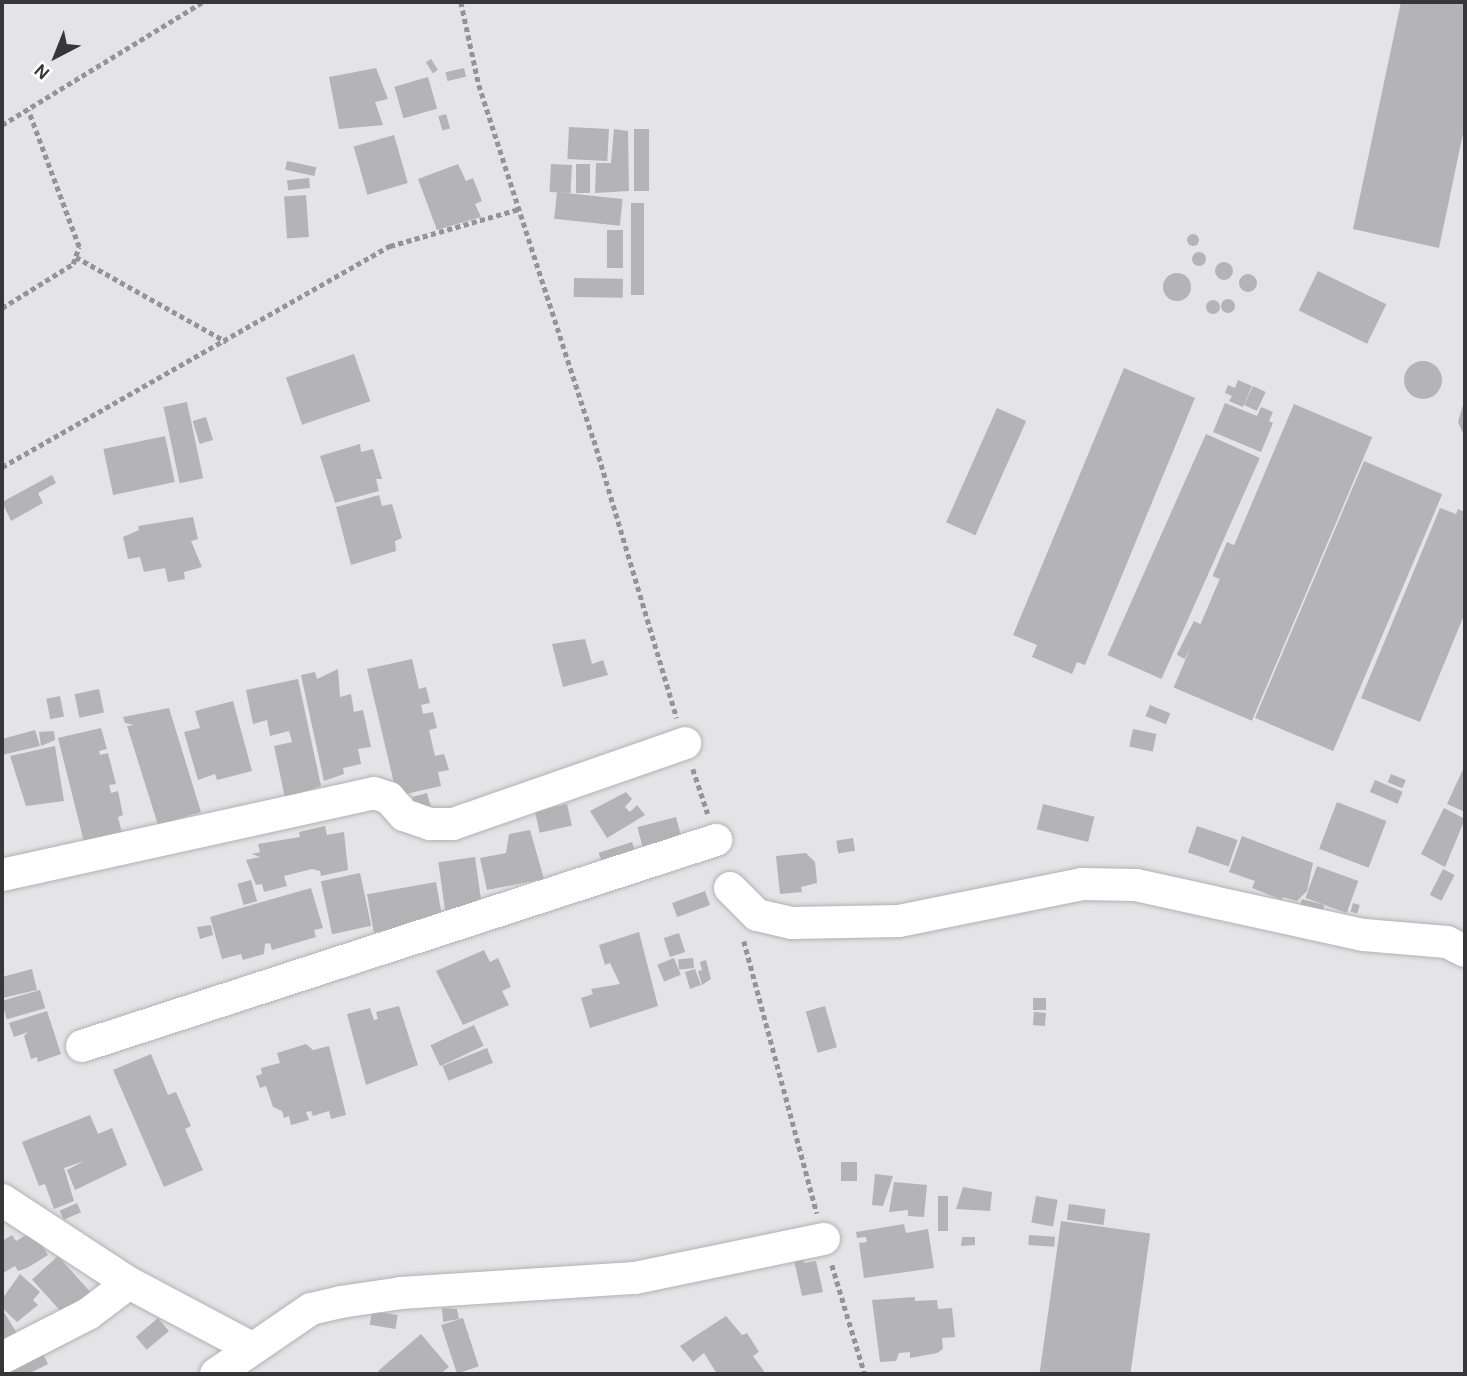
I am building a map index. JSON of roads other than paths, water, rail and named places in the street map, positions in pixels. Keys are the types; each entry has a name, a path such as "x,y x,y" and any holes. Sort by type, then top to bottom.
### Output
{"street":[{"path":"2,875 374,793 388,798 404,814 430,824 453,824 685,743"},
{"path":"82,1046 716,840"},
{"path":"730,888 757,915 792,923 898,921 1082,884 1136,885 1364,935 1447,942 1465,951"},
{"path":"2,1200 129,1283 250,1347"},
{"path":"216,1374 250,1347 311,1309 341,1302 401,1293 635,1278 824,1239"},
{"path":"2,1357 88,1314 129,1283"}]}
